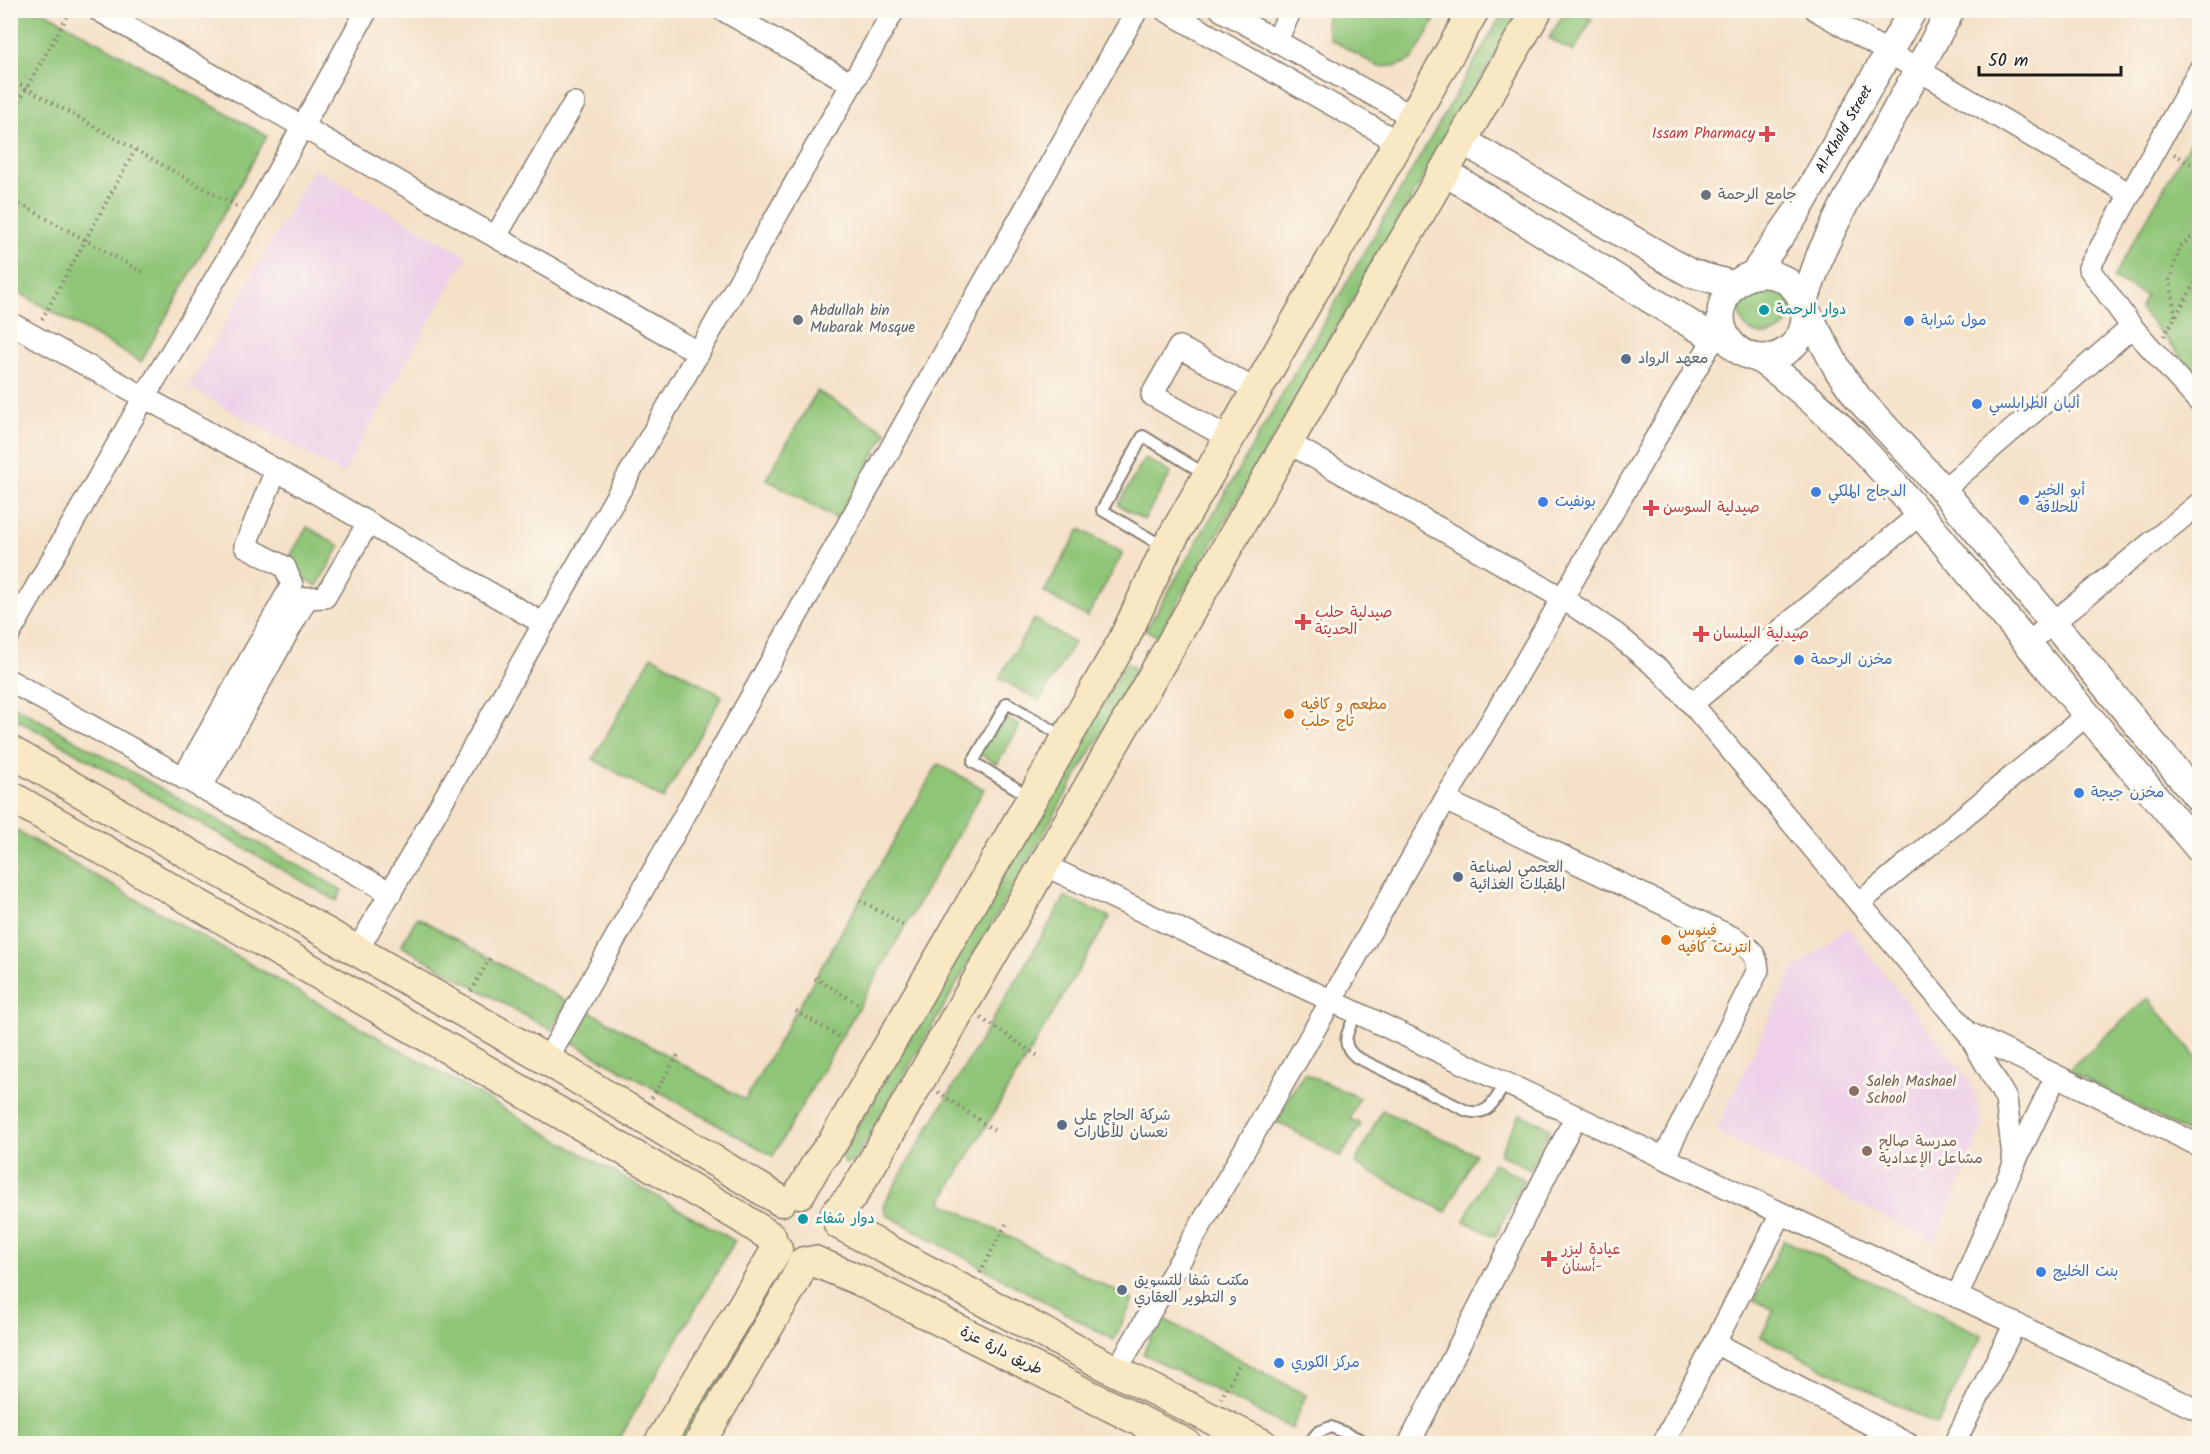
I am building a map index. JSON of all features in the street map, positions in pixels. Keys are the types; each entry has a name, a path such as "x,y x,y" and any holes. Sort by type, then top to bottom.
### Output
{"main road":[{"path":"659,1443 774,1243 771,1218 833,1142 1123,641 1166,549 1227,438 1257,390 1474,10"},
{"path":"838,1219 1537,10"},
{"path":"1123,641 1161,663"},
{"path":"10,751 547,1060 641,1117 790,1197 811,1193 830,1204 838,1219 839,1234 830,1251 809,1262 792,1286 699,1443"},
{"path":"10,796 717,1203 774,1243 794,1261 809,1262"},
{"path":"838,1219 1116,1371 1262,1443"},
{"name":"طريق دارة عزة","path":"809,1262 859,1280 1156,1437 1186,1443"}],"street":[{"path":"98,10 699,353"},
{"path":"10,633 145,396 254,216 367,10"},
{"path":"723,10 852,84"},
{"path":"357,951 894,10"},
{"path":"547,1060 1137,10"},
{"path":"1165,10 1398,142"},
{"path":"1221,10 1413,117"},
{"path":"1275,42 1291,10"},
{"path":"1816,10 2130,194"},
{"name":"Al-Khold Street","path":"1744,280 1797,212 1913,10"},
{"path":"1445,172 1682,319 1721,334 1747,356 1759,359 1772,358 1784,354 1802,336 1806,323 1805,306 1821,253 1844,205 1951,10"},
{"path":"2199,69 2089,268 2132,327 2199,403"},
{"path":"496,236 574,103"},
{"path":"1463,141 1690,273 1744,280 1769,274 1784,279 1796,289 1838,370 1858,398 1943,490 2199,800"},
{"path":"1116,1371 1562,598 1721,334 1721,311 1725,297 1744,280"},
{"path":"10,323 145,396 544,624"},
{"path":"1943,490 2132,327"},
{"path":"1227,438 1152,395 1179,347 1257,390"},
{"path":"1759,359 1803,391 1836,420 1920,514 2199,850"},
{"path":"1288,443 1562,598 1616,634 1662,672 1692,704 1968,1032 2006,1099 2014,1164"},
{"path":"192,783 292,585 285,567 245,546 276,470"},
{"path":"2028,643 2199,503"},
{"path":"1692,704 1920,514"},
{"path":"192,783 307,598 325,597 368,523"},
{"path":"10,681 391,893"},
{"path":"1859,903 2087,715"},
{"path":"1445,800 1751,948 1757,958 1758,970 1664,1158"},
{"path":"1044,866 2199,1411"},
{"path":"1968,1032 2199,1146"},
{"path":"1957,1297 2014,1164 2056,1076"},
{"path":"1409,1443 1576,1116"},
{"path":"1663,1443 1781,1214"},
{"path":"1954,1443 2015,1324"},
{"path":"1715,1342 1908,1443"},
{"path":"1156,1437 1174,1400"}],"lane":[{"path":"1166,549 1102,510 1143,436 1208,476"},
{"path":"1032,798 973,762 1007,703 1067,738"},
{"path":"1356,1013 1345,1040 1347,1050 1356,1057 1467,1111 1478,1114 1488,1110 1506,1083"},
{"path":"1308,1443 1318,1432 1331,1426 1365,1443"}],"path":[{"path":"10,117 71,10"},
{"path":"10,79 254,216"},
{"path":"2158,144 2199,169"},
{"path":"33,335 135,150"},
{"path":"10,198 144,273"},
{"path":"2175,316 2170,280 2180,247 2199,229"},
{"path":"2154,352 2199,274"},
{"path":"860,900 905,926"},
{"path":"460,1010 492,955"},
{"path":"815,978 860,1005"},
{"path":"963,1005 1041,1058"},
{"path":"796,1011 841,1038"},
{"path":"641,1117 678,1055"},
{"path":"920,1080 997,1131"},
{"path":"970,1293 1006,1224"},
{"path":"1211,1418 1239,1364"}],"shaded area":[{"path":"314,168 467,256 343,474 189,387"},
{"name":"Saleh Mashael School","path":"1847,927 1970,1081 1984,1125 1935,1243 1715,1131 1792,972"}],"green space":[{"path":"11,10 43,11 267,136 141,362 11,288"},
{"path":"1329,10 1440,11 1412,60 1397,66 1379,67 1330,39 1326,22"},
{"path":"1504,11 1520,11 1158,637 1146,630"},
{"path":"1565,11 1577,11 1592,19 1573,52 1549,38"},
{"path":"2199,126 2199,377 2140,309 2146,296 2113,278"},
{"path":"1760,283 1770,283 1784,290 1791,309 1784,328 1770,335 1760,335 1750,331 1743,324 1739,314 1739,304 1743,294 1750,287"},
{"path":"817,391 887,432 837,519 766,479"},
{"path":"1145,458 1171,473 1144,520 1118,505"},
{"path":"307,527 340,546 317,586 284,567"},
{"path":"1080,529 1123,553 1087,617 1044,592"},
{"path":"1034,619 1074,643 1039,701 999,678"},
{"path":"652,656 722,696 663,799 593,759"},
{"path":"1126,663 1138,670 854,1162 845,1164 841,1156"},
{"path":"11,704 342,890 337,901 11,716"},
{"path":"997,712 1020,726 997,764 974,751"},
{"path":"938,764 984,789 773,1156 568,1040 586,1009 745,1100"},
{"path":"10,827 735,1241 617,1443 11,1443"},
{"path":"1065,897 1110,917 941,1202 1133,1300 1114,1340 887,1215 883,1205"},
{"path":"417,917 567,1002 551,1030 401,946"},
{"path":"2148,998 2199,1060 2199,1139 2068,1070"},
{"path":"1304,1073 1359,1098 1350,1119 1361,1124 1341,1157 1274,1120"},
{"path":"1382,1110 1475,1154 1446,1212 1355,1164"},
{"path":"1520,1114 1550,1128 1530,1169 1499,1154"},
{"path":"1493,1163 1524,1179 1495,1237 1464,1221"},
{"path":"1784,1240 1982,1335 1937,1425 1761,1337 1774,1310 1754,1300"},
{"path":"766,1271 780,1279 685,1443 666,1444"},
{"path":"1160,1317 1306,1395 1292,1429 1143,1354"}],"place":[{"name":"Issam Pharmacy","path":"1767,134"},
{"name":"جامع الرحمة","path":"1706,195"},
{"name":"دوار الرحمة","path":"1764,310"},
{"name":"Abdullah bin Mubarak Mosque","path":"798,320"},
{"name":"مول شرابة","path":"1909,321"},
{"name":"معهد الرواد","path":"1626,359"},
{"name":"ألبان الطرابلسي","path":"1977,404"},
{"name":"الدجاج الملكي","path":"1816,492"},
{"name":"أبو الخير للحلاقة","path":"2024,500"},
{"name":"بونفيت","path":"1543,502"},
{"name":"صيدلية السوسن","path":"1651,508"},
{"name":"صيدلية حلب الحديثة","path":"1303,622"},
{"name":"صيدلية البيلسان","path":"1701,634"},
{"name":"مخزن الرحمة","path":"1799,660"},
{"name":"مطعم و كافيه تاج حلب","path":"1289,714"},
{"name":"مخزن جيجة","path":"2079,793"},
{"name":"العجمي لصناعة المقبلات الغذائية","path":"1458,877"},
{"name":"فينوس انترنت كافيه","path":"1666,940"},
{"name":"Saleh Mashael School","path":"1854,1091"},
{"name":"شركة الحاج علي نعسان للأطارات","path":"1062,1125"},
{"name":"مدرسة صالح مشاعل الإعدادية","path":"1867,1151"},
{"name":"دوار شفاء","path":"803,1219"},
{"name":"عيادة ليزر أسنان-","path":"1549,1259"},
{"name":"بنت الخليج","path":"2041,1272"},
{"name":"مكتب شفا للتسويق و التطوير العقاري","path":"1122,1290"},
{"name":"مركز الكوري","path":"1279,1363"}]}
